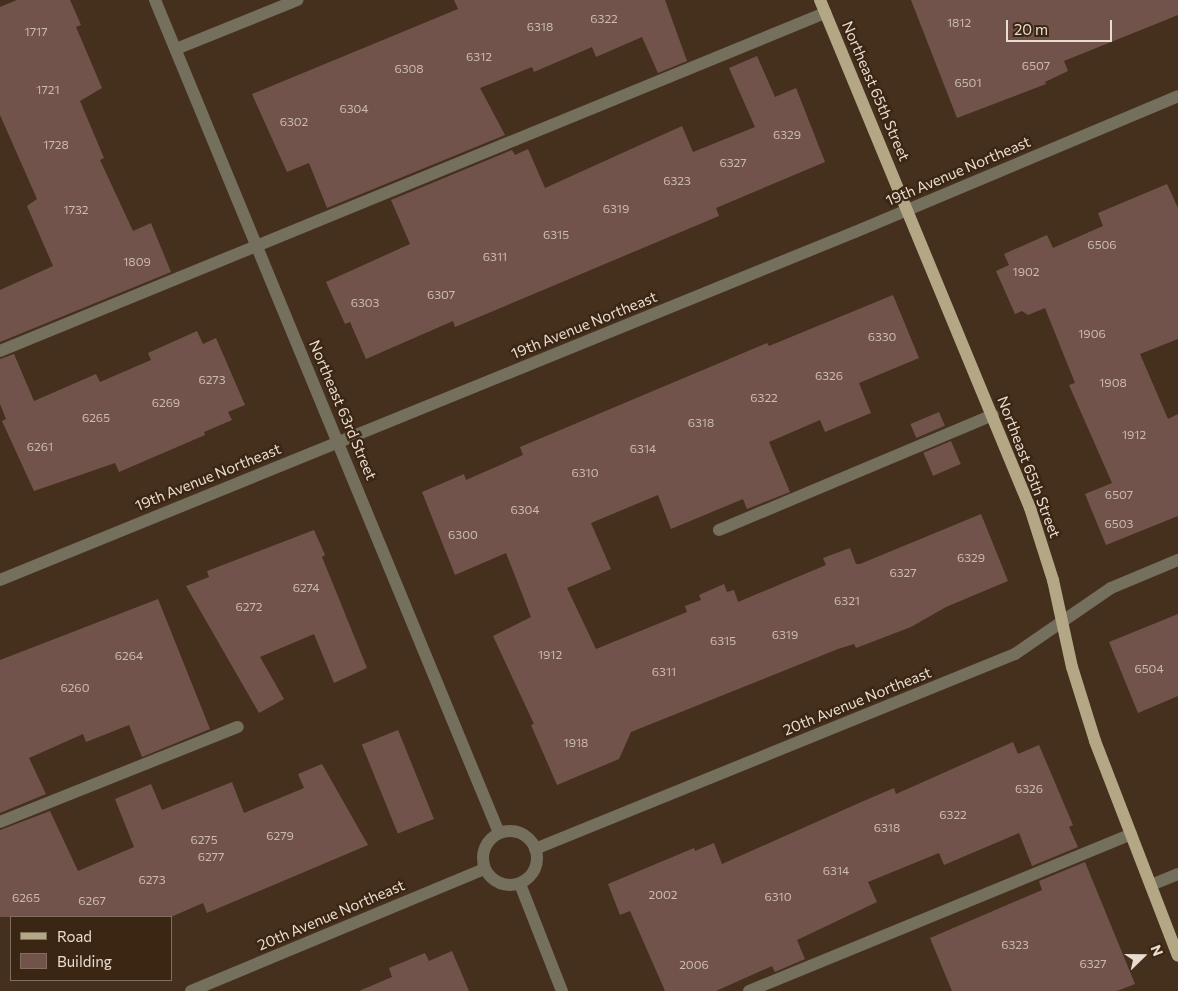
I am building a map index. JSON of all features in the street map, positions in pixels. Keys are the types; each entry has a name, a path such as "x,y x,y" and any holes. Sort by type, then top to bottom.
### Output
{"main road":[{"name":"Northeast 65th Street","path":"820,0 909,210 1030,508 1095,741 1178,956"}],"street":[{"name":"Northeast 63rd Street","path":"156,0 340,442 499,833"},
{"path":"176,49 297,0"},
{"path":"0,351 825,13"},
{"name":"19th Avenue Northeast","path":"0,580 909,210 1178,96"},
{"path":"719,530 993,415"},
{"name":"20th Avenue Northeast","path":"535,849 1015,654 1111,588 1178,560"},
{"path":"0,822 238,727"},
{"path":"514,830 522,833 530,839 535,849 536,866 532,874 520,884 498,883 484,868 485,846 499,833 514,830"},
{"path":"749,991 1131,834"},
{"name":"20th Avenue Northeast","path":"191,991 484,868"},
{"path":"1151,885 1178,874"},
{"path":"520,884 562,991"}],"building":[{"path":"17,0 70,0 81,25 76,27 102,88 80,101 104,158 100,160 133,231 151,223 171,272 0,342 0,290 53,266 27,206 37,199 0,115 0,7"},
{"path":"454,0 665,0 687,61 658,73 642,37 596,57 592,47 534,72 532,67 480,88 505,135 327,208 309,163 287,172 252,94 458,9"},
{"path":"911,0 1178,0 1178,15 1064,61 1068,71 1045,82 1046,84 957,118"},
{"path":"757,56 775,97 796,88 825,162 716,208 719,216 455,327 453,321 366,359 350,322 345,324 326,282 410,244 391,200 512,150 515,155 528,149 545,188 682,126 693,152 755,127 729,68"},
{"path":"1167,184 1178,208 1178,339 1140,354 1168,419 1178,414 1178,516 1106,545 1085,494 1112,483 1069,385 1075,383 1045,308 1028,315 1022,311 1015,314 996,271 1009,265 1004,254 1047,235 1053,248 1103,226 1098,213"},
{"path":"893,295 919,358 859,383 871,413 825,432 820,420 769,442 790,492 747,509 743,499 671,529 658,495 591,523 611,569 567,588 596,649 687,612 685,606 701,600 699,595 724,584 727,592 734,590 738,602 826,565 823,558 850,548 856,564 860,564 981,514 1008,581 946,607 911,627 856,648 854,644 838,649 631,732 619,759 557,785 531,725 534,724 493,636 531,617 506,553 455,575 422,492 464,474 466,480 523,455 520,447 767,343 769,346"},
{"path":"197,331 203,344 216,338 245,405 228,412 232,420 204,432 205,435 119,472 115,463 34,491 2,421 6,419 0,404 0,359 14,354 34,401 96,374 100,382 151,360 148,353"},
{"path":"939,412 945,426 916,438 910,424"},
{"path":"951,441 961,464 933,476 923,453"},
{"path":"314,530 325,555 322,557 367,668 334,683 314,634 260,657 284,699 259,713 186,586 209,577 207,571"},
{"path":"158,599 210,729 142,757 129,725 86,742 83,734 29,758 46,794 0,813 0,660"},
{"path":"1178,614 1178,696 1138,713 1109,642"},
{"path":"398,730 434,819 398,834 362,745"},
{"path":"1013,742 1018,754 1039,745 1073,825 1069,827 1078,847 1032,866 1019,833 944,865 939,853 868,882 877,902 797,940 805,959 775,972 772,966 716,991 665,991 630,911 620,915 608,884 694,848 695,851 714,843 722,864 894,788 896,794"},
{"path":"322,764 368,845 207,913 203,903 172,917 0,917 0,830 50,811 78,871 134,847 115,799 151,784 162,810 232,782 244,813 304,788 298,774"},
{"path":"1085,862 1135,984 1117,991 952,991 930,938 1042,890 1039,881"},
{"path":"452,951 469,991 359,991 392,977 389,968 425,953 429,961"}]}
